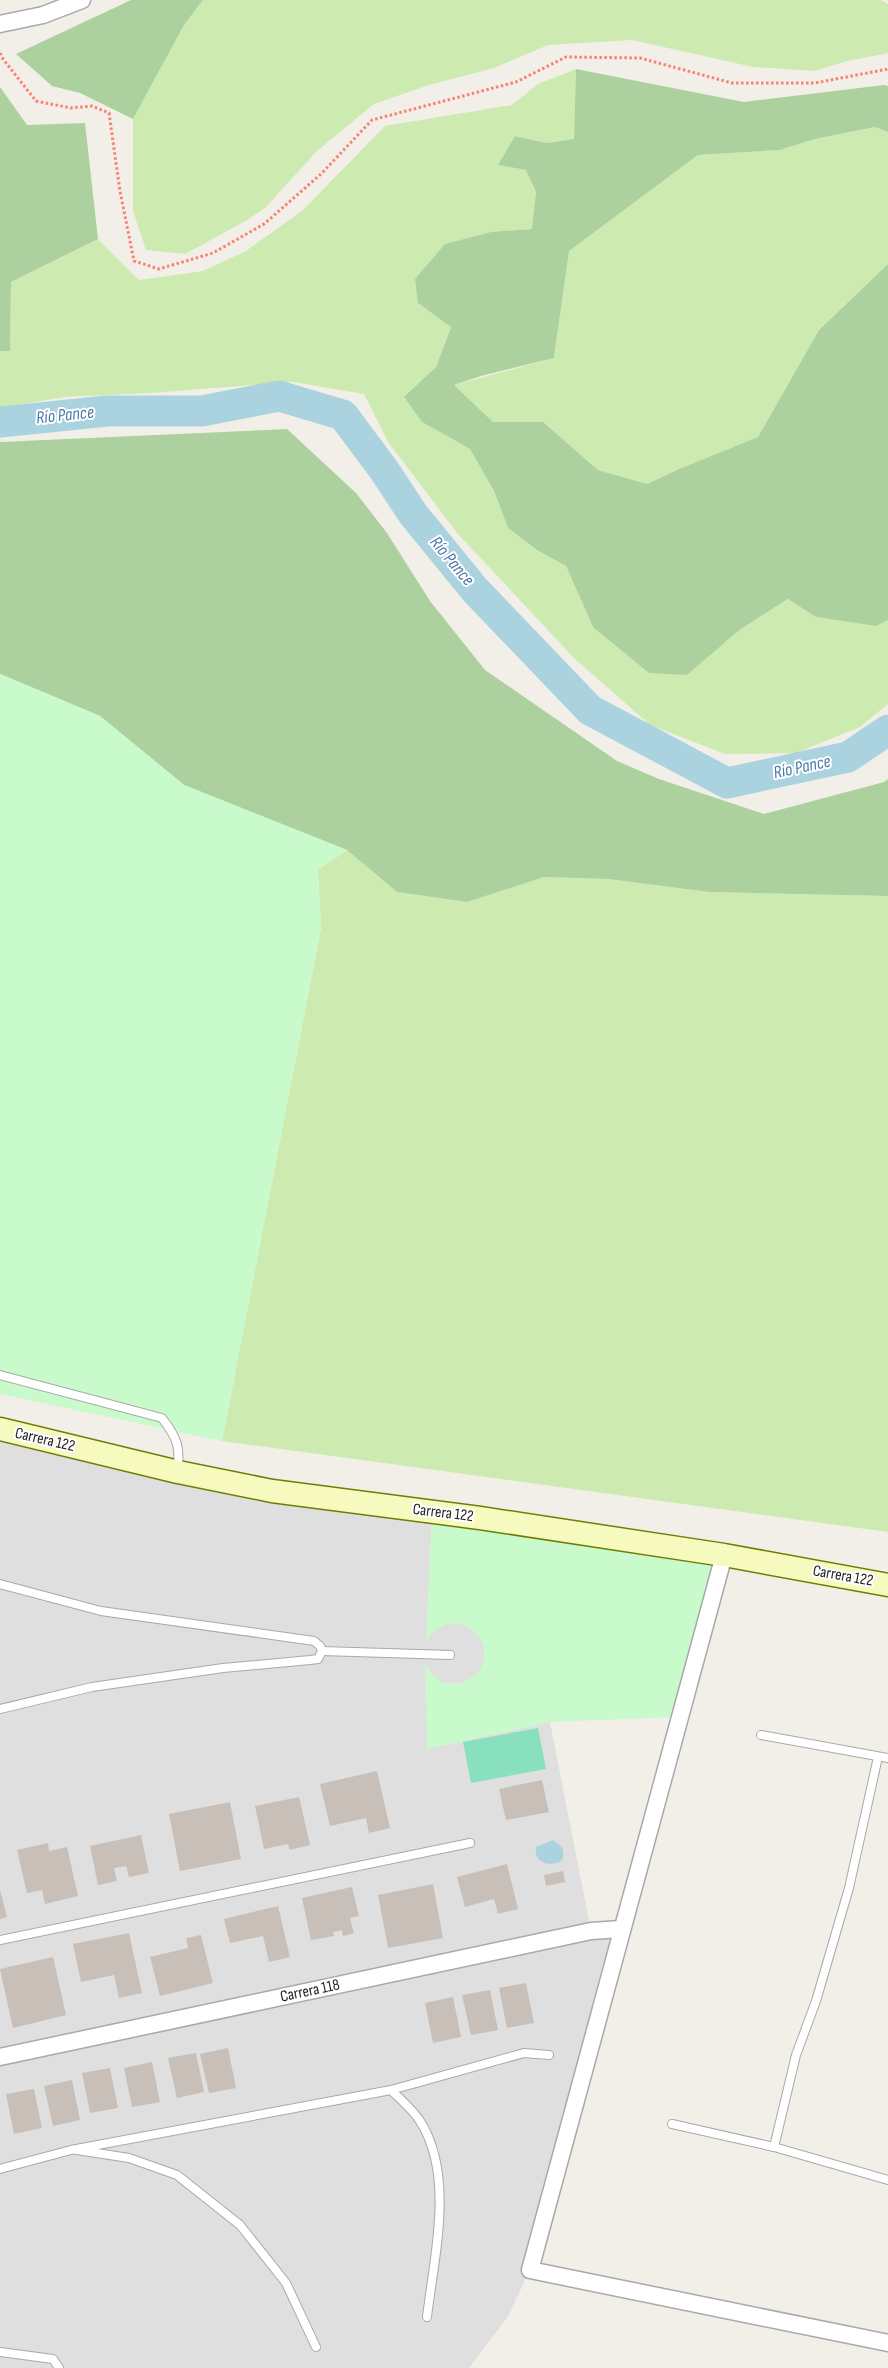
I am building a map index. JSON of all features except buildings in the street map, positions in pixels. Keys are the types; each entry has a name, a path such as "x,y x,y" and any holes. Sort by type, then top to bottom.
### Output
{"street":[{"path":"0,24 43,15 82,0"},
{"name":"Carrera 122","path":"0,1429 178,1472 272,1491 480,1518 724,1555 888,1585"},
{"path":"724,1555 530,2270 888,2343"},
{"name":"Carrera 118","path":"0,2056 591,1931 621,1929"}],"lane":[{"path":"0,1375 162,1418 174,1434 180,1449 178,1472"},
{"path":"0,1584 101,1612 314,1641 320,1646 322,1651"},
{"path":"322,1651 450,1655"},
{"path":"0,1709 92,1687 223,1668 318,1659 322,1651"},
{"path":"761,1735 888,1758"},
{"path":"774,2147 796,2055 816,2001 849,1888 878,1757"},
{"path":"0,1940 470,1843"},
{"path":"0,2169 71,2150 392,2090 524,2053 549,2055"},
{"path":"392,2090 420,2121 437,2159 441,2197 427,2317"},
{"path":"672,2124 774,2147 888,2180"},
{"path":"71,2150 129,2158 177,2176 240,2225 286,2283 316,2347"},
{"path":"0,2352 53,2359 59,2368"}],"path":[{"path":"0,53 36,100 71,108 92,106 109,113 120,191 134,261 159,269 213,253 264,224 321,174 372,120 516,82 566,56 640,58 732,83 815,83 888,69"}],"shaded area":[{"path":"0,1429 432,1513 427,1639 434,1630 445,1624 458,1623 470,1627 480,1636 485,1648 484,1661 479,1672 468,1681 456,1684 443,1683 432,1676 425,1666 427,1748 550,1722 591,1931 621,1929 530,2270 507,2318 469,2368 0,2368"}],"green space":[{"path":"131,0 203,0 184,25 133,119 80,93 52,86 16,54"},
{"path":"203,0 881,0 888,4 888,53 848,61 814,71 753,67 632,40 548,45 494,68 429,85 374,104 317,151 265,208 249,219 185,254 146,250 133,211 133,119 184,25"},
{"path":"576,69 574,139 547,143 515,136 499,165 526,170 536,192 533,229 491,232 446,244 418,303 451,326 436,367 405,397 422,422 470,449 494,491 508,528 537,550 566,566 593,627 738,631 789,599 816,617 876,626 888,620 888,704 860,727 796,753 725,754 650,725 574,658 458,534 388,442 364,394 293,382 151,393 65,397 0,408 0,351 10,350 11,282 98,239 139,280 203,271 246,251 302,211 385,126 512,105 538,84"},
{"path":"576,69 744,102 888,86 888,132 875,127 815,139 780,150 698,155 569,251 554,358 481,376 454,385 493,422 543,422 598,470 647,484 758,437 819,330 888,264 888,620 876,626 816,617 788,599 738,631 687,675 649,673 593,627 566,566 537,550 508,528 494,491 470,449 422,422 404,397 436,367 451,327 418,303 415,279 445,244 491,232 532,229 536,192 526,170 498,165 515,136 547,143 574,139"},
{"path":"0,87 27,125 85,123 98,239 11,282 10,351 0,351"},
{"path":"876,127 888,132 888,264 819,330 758,437 647,484 598,470 543,422 493,422 454,385 554,358 569,251 698,155 780,150 815,139"},
{"path":"287,429 356,493 387,533 430,601 485,670 617,761 659,779 764,814 884,782 888,779 888,896 709,892 608,879 544,877 467,902 397,892 347,850 184,785 100,716 0,674 0,442"},
{"path":"0,674 100,716 184,785 347,850 318,870 321,928 222,1441 0,1394"},
{"path":"347,850 397,892 467,902 543,877 608,879 709,892 888,896 888,1532 222,1441 321,928 318,870"},
{"path":"432,1513 724,1555 680,1717 550,1722 427,1749 425,1665 432,1674 444,1683 455,1684 476,1674 484,1662 484,1649 479,1636 469,1627 456,1623 441,1627 426,1640"},
{"path":"538,1728 546,1769 471,1783 463,1742"}],"water":[{"path":"553,1840 562,1848 562,1860 552,1864 543,1863 537,1857 536,1847"}],"waterway":[{"name":"Río Pance","path":"0,422 107,411 202,411 279,396 343,415 384,470 413,514 475,590 590,710 727,783 848,757 888,730"}]}
